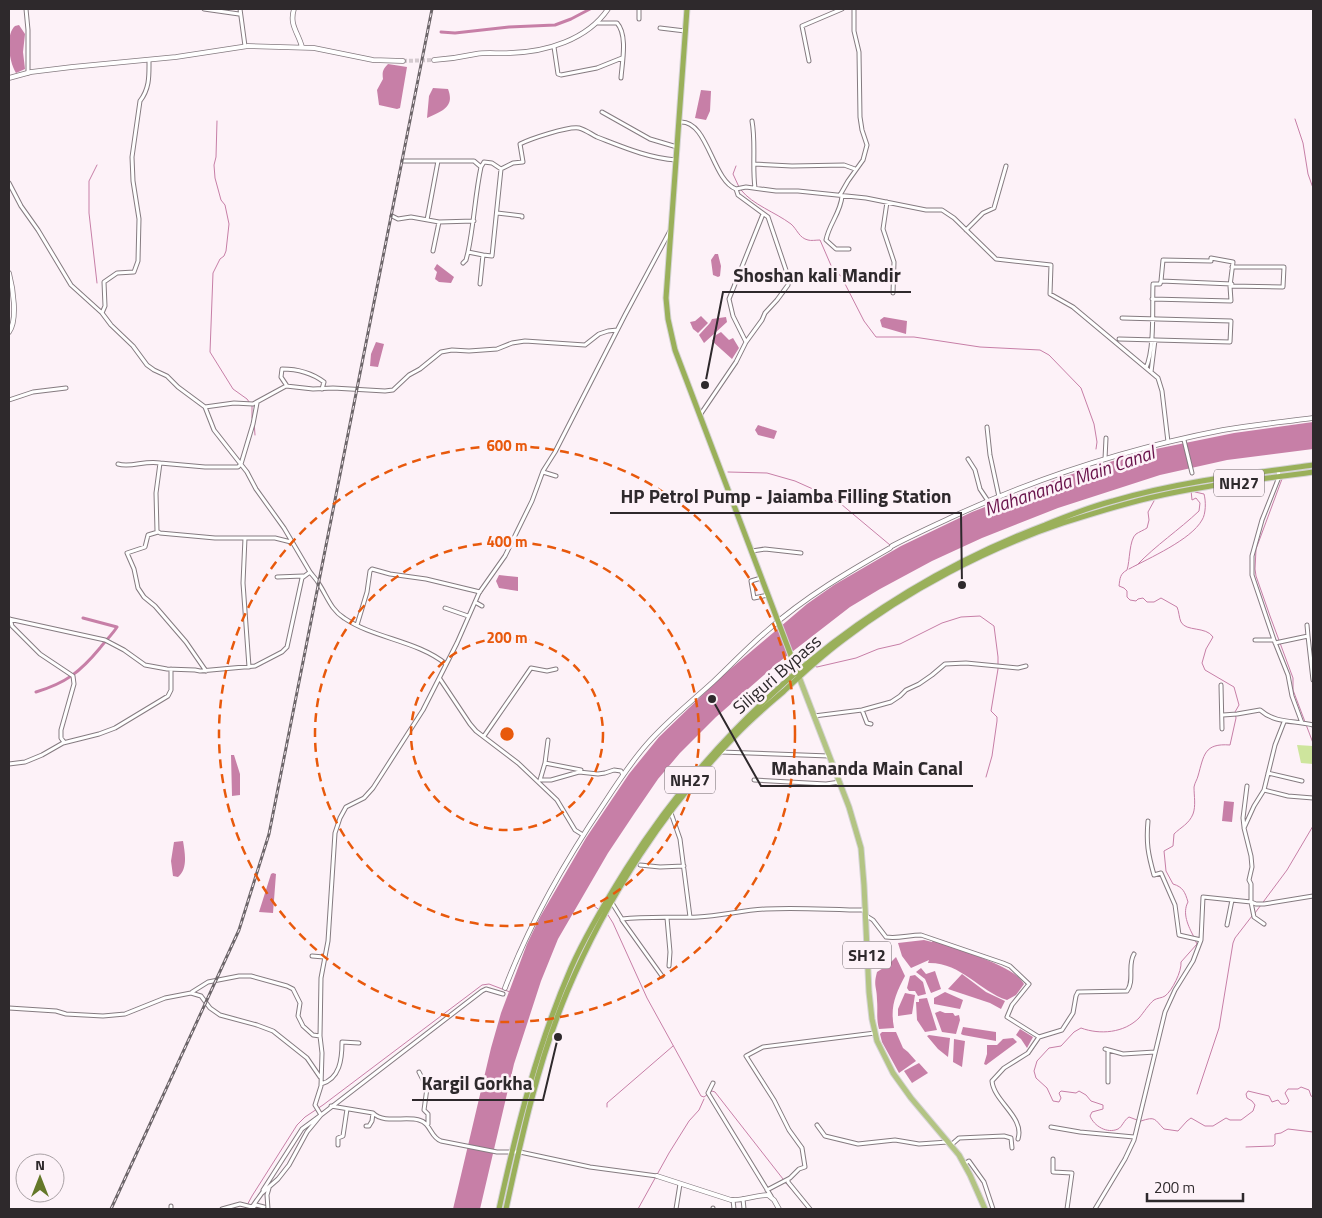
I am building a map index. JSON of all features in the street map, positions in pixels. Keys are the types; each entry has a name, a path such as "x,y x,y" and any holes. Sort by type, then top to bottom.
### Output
{"highway":[{"path":"687,9 666,298 668,319 675,350 799,677"},
{"name":"Siliguri Bypass","path":"499,1209 528,1085 553,1012 572,966 644,842 685,786 747,716 797,671 807,667 870,616 915,587 1003,542 1087,509 1187,487 1199,482 1313,465"},
{"name":"NH27","path":"1187,487 1199,488 1313,472"},
{"name":"NH27","path":"608,905 670,811 739,732 799,677 807,667"},
{"name":"NH27","path":"506,1209 526,1116 546,1047 571,983 601,915"}],"main road":[{"name":"SH12","path":"799,677 840,782 861,848 869,992 875,1033 884,1058 893,1073 911,1098 950,1143 964,1164 977,1188 985,1209"}],"street":[{"path":"26,9 28,73"},
{"path":"204,9 239,14"},
{"path":"240,9 239,14 245,46"},
{"path":"294,9 293,24 300,37 302,47"},
{"path":"434,60 476,54 543,50 554,47 598,22 608,9"},
{"path":"639,9 639,18"},
{"path":"809,61 802,26 842,9"},
{"path":"849,249 836,249 826,240 828,229 840,205 841,196 855,169 865,156 867,145 860,117 859,52 854,31 854,9"},
{"path":"598,22 617,23 620,26 622,37 621,78"},
{"path":"660,28 686,31"},
{"path":"9,78 28,73 72,67 176,57 245,46 302,47 373,60 403,61"},
{"path":"554,47 556,68 558,74 561,75 597,68 622,58"},
{"path":"102,312 105,306 104,282 117,273 134,272 137,267 138,214 133,181 132,157 140,101 147,88 149,60"},
{"path":"602,112 650,139 678,147"},
{"path":"752,120 754,131 753,175 755,188"},
{"path":"680,122 688,123 699,132 717,167 730,185 736,189 738,195 768,217 789,279 788,285 765,313 746,342 736,362 700,415"},
{"path":"502,169 513,163 523,162 520,144 536,137 574,128 581,129 639,153 676,160"},
{"path":"403,161 474,160 477,166 481,167"},
{"path":"427,220 438,161"},
{"path":"463,263 466,260 474,221 481,167 484,162 487,162 502,169"},
{"path":"754,164 792,166 844,165 855,169"},
{"path":"966,230 983,213 994,208 1006,166"},
{"path":"468,252 492,256 502,169"},
{"path":"9,183 21,206 38,230 67,280 102,312 111,325 133,346 146,364 168,376 178,387 205,407 214,430 241,464 256,489 276,515 291,542 319,583 329,604 342,618 356,625 412,644 446,664"},
{"path":"736,189 746,187 776,192 798,191 866,198 926,210 942,210 954,218 998,260 1051,265 1050,294 1073,307 1158,378 1161,385 1168,442"},
{"path":"888,202 883,229 894,262 893,292"},
{"path":"497,213 522,216 522,218"},
{"path":"746,342 731,312 729,299 740,276 764,213"},
{"path":"392,216 398,219 411,217 439,222 474,221"},
{"path":"433,251 439,222"},
{"path":"320,1114 315,1106 321,1084 321,978 329,922 334,840 340,818 346,807 364,798 373,788 424,710 480,592 505,556 532,501 543,472 666,236 672,229"},
{"path":"480,284 483,255"},
{"path":"1152,299 1231,301 1233,262 1211,258 1211,261 1163,260 1161,281"},
{"path":"1151,372 1153,284 1160,284 1161,281 1283,287 1284,267 1232,267"},
{"path":"9,273 14,308 12,327 9,332"},
{"path":"1119,339 1230,342 1231,321 1122,318"},
{"path":"205,407 234,403 251,404 288,386 322,389 393,390 409,375 420,369 441,352 452,350 497,350 512,343 526,341 585,345 599,334 617,330"},
{"path":"1146,368 1153,340"},
{"path":"288,386 281,377 282,369 316,376 324,382 322,389"},
{"path":"9,400 33,392 66,388"},
{"path":"118,464 124,466 139,462 227,468 238,467 241,464 253,420 254,408 258,401"},
{"path":"505,988 520,950 557,877 583,835 646,744 669,719 778,623 833,582 891,547 988,501 1042,480 1168,442 1223,430 1313,418"},
{"path":"987,427 998,497"},
{"path":"1105,460 1106,438"},
{"path":"1183,440 1192,472"},
{"path":"968,459 975,470 980,489 988,501"},
{"path":"158,532 156,493 160,463"},
{"path":"1278,470 1279,477 1262,520 1252,556 1252,575 1288,675 1292,696 1303,723"},
{"path":"543,472 556,476"},
{"path":"206,671 186,642 138,588 128,553 145,547 148,535 158,532 215,538 275,538 291,542"},
{"path":"245,538 243,583 249,667"},
{"path":"751,552 765,549 801,553"},
{"path":"356,625 367,592 370,571 372,569 480,592"},
{"path":"277,577 303,576 310,572"},
{"path":"64,742 61,738 61,730 74,684 72,675 40,654 12,626 10,619 107,640 145,665 206,671 249,667 255,666 282,652 287,647 303,576"},
{"path":"761,578 751,581 754,598 768,596"},
{"path":"475,602 482,606"},
{"path":"445,608 468,616"},
{"path":"1307,625 1313,680"},
{"path":"1255,640 1276,642 1308,636"},
{"path":"813,716 862,710 891,702 946,664 966,663 1018,668 1026,666"},
{"path":"484,736 531,668 547,671 556,669"},
{"path":"9,764 34,759 64,742 99,734 114,728 168,696 171,690 171,669"},
{"path":"440,678 470,724 538,780 556,800 575,830 583,835"},
{"path":"1221,685 1222,729"},
{"path":"862,710 867,723 871,724"},
{"path":"1223,715 1260,710 1267,716 1284,722 1313,725"},
{"path":"1293,723 1297,722 1299,716"},
{"path":"1244,828 1264,790 1275,745 1284,722"},
{"path":"538,780 545,763 548,740"},
{"path":"720,752 829,756"},
{"path":"545,763 590,772 590,774"},
{"path":"538,780 551,780 579,772 590,774 614,770 621,771 624,775"},
{"path":"1268,773 1302,781"},
{"path":"754,780 826,784 840,782"},
{"path":"1246,786 1243,818 1251,856 1252,867 1249,880 1251,884 1251,902 1253,915 1264,924"},
{"path":"1264,790 1288,796 1313,798"},
{"path":"670,811 680,839 690,917"},
{"path":"1148,821 1146,844 1154,875 1161,873 1172,894 1179,935 1199,940"},
{"path":"640,864 660,867 684,866"},
{"path":"1095,1209 1125,1159 1134,1137 1168,1004 1193,961 1199,940 1203,897 1262,904 1313,896"},
{"path":"1228,925 1232,900"},
{"path":"608,905 622,919 662,976"},
{"path":"622,919 690,917 738,911 790,908 865,912 886,937 921,936 980,954 1010,966 1028,984 1012,1004 1006,1017 1039,1037"},
{"path":"667,918 670,952 669,966"},
{"path":"1018,1139 1020,1134 1018,1127 993,1088 992,1081 1004,1068 1028,1053 1039,1037 1062,1030 1073,1013 1078,992 1127,991 1130,987 1131,961 1134,954"},
{"path":"312,956 324,957"},
{"path":"9,1008 56,1011 94,1017 110,1016 125,1014 165,998 191,992 208,982 239,976 251,976 293,989 300,1004 298,1016 303,1026 313,1035 320,1036"},
{"path":"251,1208 302,1129 482,991 486,989 503,994"},
{"path":"191,992 201,996 210,1008 220,1015 273,1031 307,1058 321,1078"},
{"path":"767,1190 805,1167 802,1148 789,1130 774,1100 746,1056 763,1047 875,1033"},
{"path":"321,1084 328,1082 338,1071 342,1042 359,1043"},
{"path":"1108,1082 1107,1049 1124,1054 1155,1052"},
{"path":"419,1072 427,1088 424,1110 428,1114 428,1125"},
{"path":"713,1083 709,1094 779,1209"},
{"path":"331,1106 373,1113 384,1118 416,1119 428,1125 437,1139 466,1146 497,1152 512,1151 590,1167 656,1176 733,1200 762,1195 771,1196"},
{"path":"338,1145 338,1138 343,1136 347,1109"},
{"path":"366,1126 369,1126 372,1121 373,1113"},
{"path":"262,1193 289,1166 307,1132 320,1114"},
{"path":"817,1125 825,1136 858,1144 895,1140 919,1144 950,1143 960,1138 1004,1136 1011,1138 1012,1148"},
{"path":"1051,1127 1134,1137"},
{"path":"1053,1159 1053,1172 1072,1173 1067,1209"},
{"path":"964,1164 969,1161 984,1182 993,1209"},
{"path":"788,1179 788,1182 810,1209"},
{"path":"676,1209 680,1184"},
{"path":"222,1209 242,1204 251,1208 259,1206 266,1208 270,1187"},
{"path":"743,1199 744,1209"},
{"path":"733,1200 734,1209"}],"green space":[{"path":"1297,745 1313,746 1313,764 1301,763"}],"water":[{"path":"19,25 25,34 23,52 25,69 16,73 10,56 9,42 12,30 15,26"},
{"path":"388,64 407,67 400,108 397,109 379,105 377,90 383,79 383,71"},
{"path":"433,88 448,89 450,100 446,108 427,118 429,96"},
{"path":"701,90 711,91 710,111 706,120 695,118"},
{"path":"715,254 718,254 721,266 720,276 718,277 713,275 711,260"},
{"path":"437,264 454,277 451,283 439,282 435,279 437,272 434,269"},
{"path":"701,316 708,323 698,333 693,329 690,322 695,321"},
{"path":"726,317 727,322 704,343 699,335 712,319"},
{"path":"884,317 907,321 906,334 882,327 880,320"},
{"path":"721,332 729,340 733,338 739,348 732,359 712,341"},
{"path":"376,342 384,344 378,367 370,366 371,354"},
{"path":"1313,422 1313,449 1227,460 1160,475 1058,508 982,538 932,561 850,607 779,662 716,717 680,753 658,779 608,853 558,939 541,981 514,1064 480,1209 453,1209 501,1013 527,944 540,917 586,838 629,774 659,737 721,677 807,604 834,585 901,546 972,512 1063,477 1141,452 1234,433"},
{"path":"758,425 777,431 774,439 758,435 755,430"},
{"path":"499,575 518,577 518,591 499,588 496,581"},
{"path":"231,755 234,755 240,774 240,795 232,796"},
{"path":"1224,801 1234,802 1232,822 1222,821"},
{"path":"183,841 185,865 178,877 173,876 171,861 174,842"},
{"path":"271,874 276,874 273,913 259,912"},
{"path":"924,940 932,942 933,940 997,964 1019,977 1024,984 1016,995 1007,1000 997,996 960,972 940,964 928,963 929,960 911,968 902,956 898,943"},
{"path":"896,957 905,976 894,1001 894,1028 879,1029 875,984 877,972"},
{"path":"921,968 926,974 935,971 941,989 931,993 925,979 916,972"},
{"path":"962,974 986,992 1005,1001 1001,1009 990,1003 948,989"},
{"path":"915,975 923,982 926,994 918,996 915,991 909,991 907,988 910,976"},
{"path":"945,992 963,1000 960,1009 934,1004 934,998"},
{"path":"905,993 915,995 912,1014 898,1016 898,1009"},
{"path":"927,998 937,1030 925,1032 917,1020 916,1002 919,1002 919,999"},
{"path":"940,1011 953,1013 955,1016 959,1015 960,1020 956,1034 942,1032 935,1013"},
{"path":"963,1027 996,1032 996,1041 963,1035 961,1034"},
{"path":"1020,1029 1033,1037 1027,1048 1016,1035"},
{"path":"882,1032 896,1032 903,1048 916,1061 899,1073 882,1042 880,1034"},
{"path":"927,1036 950,1038 948,1057 938,1049"},
{"path":"1013,1038 1017,1042 986,1065 984,1064 987,1045 997,1045 1003,1039"},
{"path":"954,1039 965,1041 962,1067 953,1062"},
{"path":"919,1063 928,1073 912,1083 904,1071"}],"waterway":[{"path":"441,32 455,33 509,27 555,25 590,9"},
{"path":"1295,119 1303,143 1308,174 1313,188"},
{"path":"217,121 215,178 221,200 225,205 229,224 226,251 213,273 210,352 233,389 247,399 252,406 252,418"},
{"path":"97,165 89,181 89,213 97,283"},
{"path":"736,166 733,174 739,187"},
{"path":"741,190 752,200 791,224 805,239 820,240 833,270 841,276 864,321 876,337 914,337 980,347 1040,350 1049,355 1081,388 1094,424 1097,442 1096,449"},
{"path":"254,421 255,435"},
{"path":"728,472 767,473 795,481 824,494 841,504 890,545"},
{"path":"1282,479 1256,549 1255,569 1293,678 1293,690 1313,743"},
{"path":"1137,565 1199,511 1200,503 1196,498 1192,500 1191,490"},
{"path":"1129,569 1169,548 1189,535 1197,527 1203,517 1205,504 1204,494 1195,492"},
{"path":"1154,501 1148,512 1147,528 1136,534 1132,541 1127,570 1121,576 1119,586 1127,591 1127,597 1130,600 1136,601 1143,598 1147,602 1154,602 1161,598 1177,607 1180,620 1184,625 1206,631 1210,634 1213,637 1206,649 1202,663 1205,670 1234,687 1239,705 1235,712 1236,718 1230,745 1215,746 1206,752 1194,787 1195,804 1193,814 1187,823 1174,834 1173,846 1164,851 1166,871 1173,884 1181,888 1187,898 1186,919 1194,937"},
{"path":"814,666 817,667 856,658 878,649 900,644 942,623 961,617 980,616 994,626 998,657 998,669 991,711 997,717 997,721 992,756 986,777"},
{"path":"36,692 56,685 72,676 93,656 117,627 83,618"},
{"path":"803,655 807,660"},
{"path":"1255,913 1287,870 1313,826"},
{"path":"593,905 598,909"},
{"path":"608,915 647,998 701,1096 704,1097 712,1091 715,1092 783,1179"},
{"path":"1197,1094 1219,1028 1233,943 1252,916"},
{"path":"1137,1120 1129,1117 1118,1129 1105,1130 1098,1126 1090,1116 1092,1112 1103,1109 1103,1105 1091,1101 1079,1091 1076,1093 1061,1091 1059,1093 1061,1098 1059,1102 1053,1101 1047,1088 1036,1078 1034,1071 1037,1061 1049,1048 1061,1046 1074,1032 1081,1028 1104,1032 1119,1030 1133,1023 1154,1000 1165,996 1171,990 1178,975 1181,962 1197,944 1195,940"},
{"path":"245,1209 297,1125 305,1117 482,985 489,984 510,992"},
{"path":"607,1107 607,1103 673,1046"},
{"path":"1141,1121 1152,1119 1164,1129 1178,1131 1191,1118 1205,1126 1213,1126 1226,1118 1241,1120 1253,1111 1255,1105 1247,1098 1246,1094 1248,1091 1269,1096 1272,1102 1278,1100 1281,1104 1286,1104 1289,1101 1285,1093 1288,1089 1298,1089 1301,1087 1309,1090 1313,1097"},
{"path":"638,1209 669,1153 689,1121 699,1110 704,1099"},
{"path":"1246,1147 1273,1146 1275,1144 1275,1134 1288,1129 1313,1132"},
{"path":"786,1183 806,1206"}],"tunnel":[{"path":"403,61 434,60"}],"railway":[{"path":"111,1209 239,930 269,834 432,9"}],"place":[{"name":"Shoshan kali Mandir","path":"705,385"},
{"name":"HP Petrol Pump - Jaiamba Filling Station","path":"962,585"},
{"name":"Mahananda Main Canal","path":"712,699"},
{"name":"Kargil Gorkha","path":"558,1037"}]}
